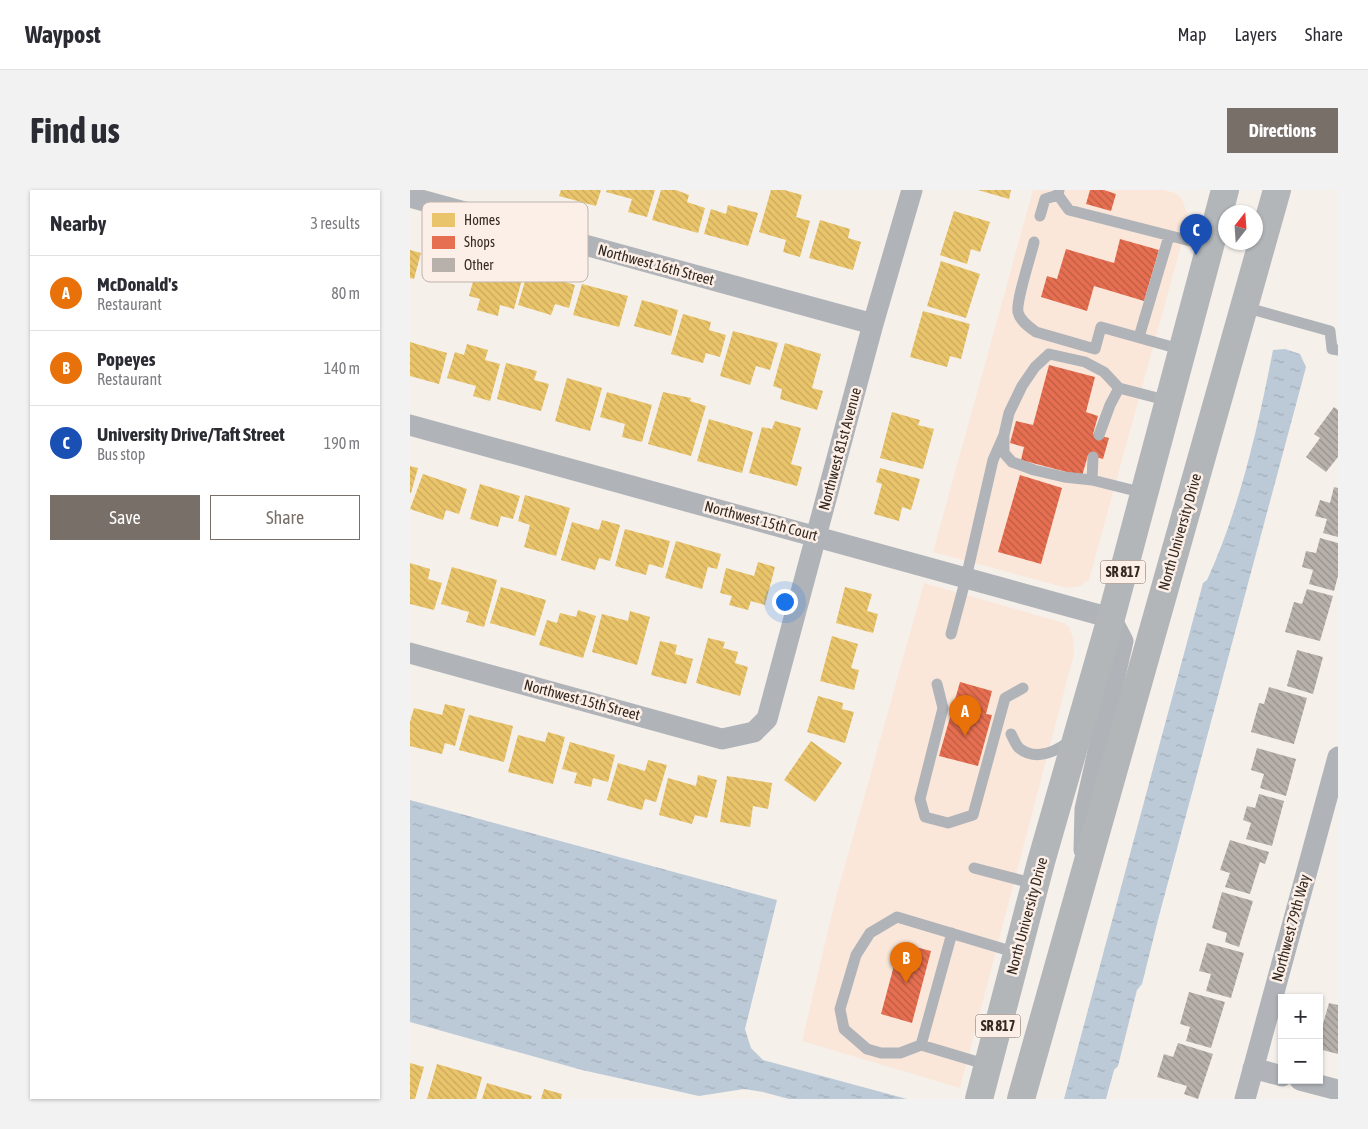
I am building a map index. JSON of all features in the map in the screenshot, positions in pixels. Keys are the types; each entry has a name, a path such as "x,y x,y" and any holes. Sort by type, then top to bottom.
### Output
{"main road":[{"name":"North University Drive","path":"979,1099 1035,884 1111,618 1225,190"},
{"name":"North University Drive","path":"1021,1099 1277,190"}],"street":[{"name":"Northwest 81st Avenue","path":"754,732 767,719 873,324 912,190"},
{"name":"Northwest 16th Street","path":"410,197 428,202"},
{"name":"Northwest 16th Street","path":"588,246 873,324"},
{"name":"Northwest 15th Court","path":"410,425 1111,618"},
{"name":"North University Drive","path":"1084,873 1085,809 1123,641 1111,618"},
{"name":"Northwest 15th Street","path":"410,653 722,739 754,732"},
{"name":"Northwest 79th Way","path":"1245,1099 1338,757"},
{"path":"1253,1068 1278,1075"},
{"path":"1315,1084 1338,1090"}],"lane":[{"path":"1040,216 1045,199 1059,193 1069,210 1210,246"},
{"path":"1139,338 1169,236"},
{"path":"1034,242 1018,312 1028,327 1036,332 1057,339 1095,349 1101,327 1183,350"},
{"path":"1244,307 1330,332 1332,349 1338,350"},
{"path":"951,634 993,460 1004,435 1009,413 1022,386 1035,366 1049,354 1085,362 1104,372 1119,388 1169,401"},
{"path":"1099,435 1110,405 1119,388"},
{"path":"1004,435 1004,453 1012,462 1064,477 1092,480 1144,493"},
{"path":"1092,480 1093,457"},
{"path":"937,684 943,708 920,799 925,817 948,824 973,815 1005,698 1023,688"},
{"path":"1011,734 1018,747 1029,752 1044,755 1057,751 1077,736"},
{"path":"974,868 1035,884"},
{"path":"988,1065 921,1045 900,1053 881,1053 867,1049 844,1029 840,1009 846,985 856,955 870,933 897,917 1018,953"},
{"path":"921,1045 952,933"}],"shaded area":[{"path":"1033,190 1164,190 1175,193 1182,199 1187,213 1185,231 1089,580 1080,586 1067,588 933,552"},
{"path":"924,583 1064,623 1069,627 1073,638 1074,654 960,1088 802,1041 835,901"}],"water":[{"path":"1285,349 1300,354 1306,367 1142,984 1137,990 1118,1066 1114,1070 1106,1099 1064,1099 1203,583 1207,580 1219,553 1247,467 1273,350"},
{"path":"410,800 777,900 745,1029 751,1048 763,1060 907,1099 789,1099 744,1089 699,1096 582,1070 410,1022"}],"building: Homes":[{"path":"561,190 601,190 596,206 588,204 588,202 559,196"},
{"path":"607,190 655,190 647,217 628,212 632,199 606,192"},
{"path":"661,190 676,190 689,195 687,202 705,208 698,233 652,220"},
{"path":"771,190 784,190 802,195 796,217 810,221 800,257 783,252 786,240 759,232"},
{"path":"978,190 1011,190 1009,199"},
{"path":"728,205 758,213 748,246 704,234 711,209 726,214"},
{"path":"954,211 990,222 980,252 971,249 967,264 940,255"},
{"path":"820,220 850,229 848,238 861,242 853,270 809,258"},
{"path":"410,250 421,253 414,279 410,278"},
{"path":"941,261 980,274 966,318 927,306"},
{"path":"473,282 521,282 514,309 500,305 498,316 477,310 480,299 469,296"},
{"path":"525,282 565,282 575,285 569,308 555,304 551,315 518,305"},
{"path":"582,284 628,296 619,327 573,315"},
{"path":"642,300 678,310 671,336 634,326"},
{"path":"923,311 970,324 961,359 950,356 947,367 910,357"},
{"path":"683,314 711,322 709,330 726,335 720,357 706,353 703,363 671,354"},
{"path":"733,331 778,343 770,370 756,366 750,385 720,376"},
{"path":"410,342 447,353 439,384 410,376"},
{"path":"785,343 821,354 812,388 823,391 817,410 780,399 782,389 773,386"},
{"path":"467,344 488,350 485,360 500,364 490,401 473,396 476,386 447,378 455,352 464,355"},
{"path":"506,363 537,371 534,380 549,384 541,411 497,399"},
{"path":"567,378 602,388 590,431 555,421"},
{"path":"607,392 652,405 642,442 622,437 625,424 600,417"},
{"path":"663,392 691,398 690,401 706,406 691,456 648,444"},
{"path":"892,412 920,420 918,425 934,429 923,469 880,458"},
{"path":"709,419 753,432 742,473 697,461"},
{"path":"775,421 801,428 791,464 802,467 797,486 749,473 762,427 772,429"},
{"path":"410,466 418,468 411,493 410,493"},
{"path":"880,468 920,479 911,510 902,507 899,521 874,514 882,484 876,482"},
{"path":"423,474 467,489 459,514 446,510 443,520 410,509"},
{"path":"480,484 520,496 513,519 501,516 498,527 470,519"},
{"path":"525,495 570,508 556,556 524,547 530,525 518,521"},
{"path":"602,520 620,525 610,561 599,558 595,570 561,560 572,522 599,530"},
{"path":"625,529 670,541 663,568 649,564 646,575 615,566"},
{"path":"676,541 721,554 717,569 708,567 702,589 665,578"},
{"path":"758,562 775,567 765,605 751,601 748,610 729,605 732,596 720,593 726,568 754,576"},
{"path":"410,563 430,569 428,579 442,583 434,610 410,604"},
{"path":"452,567 497,580 484,627 466,622 469,612 441,604"},
{"path":"501,587 546,600 535,636 490,623"},
{"path":"845,587 872,594 867,611 878,614 873,633 836,623"},
{"path":"578,610 596,616 583,658 539,645 547,620 557,623 560,613 576,617"},
{"path":"630,611 650,617 637,665 592,652 602,614 628,621"},
{"path":"832,636 858,644 851,668 859,670 854,690 820,681"},
{"path":"708,638 725,642 723,648 738,652 735,663 748,667 740,696 696,683"},
{"path":"660,641 677,645 675,654 693,659 686,684 651,675"},
{"path":"818,696 843,703 842,709 854,712 845,743 807,732"},
{"path":"445,704 465,709 455,746 445,743 442,754 410,746 410,722 414,708 442,715"},
{"path":"469,715 513,726 504,762 459,750"},
{"path":"548,732 565,737 553,784 508,772 518,735 545,742"},
{"path":"811,741 842,763 815,802 784,780"},
{"path":"570,742 615,755 608,782 593,778 591,787 574,783 577,773 562,769"},
{"path":"648,760 667,765 656,802 645,799 642,810 607,800 618,763 645,771"},
{"path":"698,775 717,780 707,818 695,815 692,824 659,815 668,778 696,786"},
{"path":"727,776 772,783 768,809 753,806 750,827 720,822"},
{"path":"410,1063 424,1067 415,1099 410,1099"},
{"path":"437,1064 482,1077 476,1099 427,1099"},
{"path":"487,1083 532,1096 531,1099 482,1099"},
{"path":"544,1089 562,1094 561,1099 541,1099"}],"building: Shops":[{"path":"1090,190 1104,190 1116,194 1111,211 1086,204"},
{"path":"1120,239 1159,250 1144,301 1094,286 1087,311 1041,297 1047,276 1057,279 1066,249 1114,263"},
{"path":"1049,365 1095,377 1086,412 1098,416 1093,434 1109,438 1103,459 1088,455 1082,476 1021,460 1024,447 1010,443 1016,421 1033,425"},
{"path":"1020,475 1062,488 1041,564 998,552"},
{"path":"960,682 992,691 986,714 992,715 978,766 939,756"},
{"path":"900,943 931,951 912,1023 881,1014"}],"building: Other":[{"path":"1334,407 1338,410 1338,457 1326,472 1306,457 1320,438 1314,434"},
{"path":"1334,487 1338,488 1338,537 1323,533 1327,519 1315,516 1320,500 1330,503"},
{"path":"1320,538 1338,543 1338,576 1334,591 1309,584 1313,570 1302,567 1306,551 1316,553"},
{"path":"1307,589 1333,596 1320,641 1285,632 1294,602 1302,604"},
{"path":"1297,650 1323,657 1313,694 1287,686"},
{"path":"1269,687 1307,698 1294,744 1251,732 1259,703 1264,704"},
{"path":"1257,748 1296,759 1286,796 1260,788 1264,774 1251,770"},
{"path":"1259,794 1284,801 1272,846 1246,839 1251,823 1243,820 1247,806 1255,808"},
{"path":"1230,840 1269,852 1265,864 1260,862 1250,894 1225,887 1230,873 1220,870"},
{"path":"1222,892 1253,901 1239,947 1225,942 1227,933 1212,928"},
{"path":"1207,943 1244,953 1231,998 1206,991 1211,974 1199,971"},
{"path":"1189,992 1225,1002 1211,1048 1186,1041 1190,1027 1180,1024"},
{"path":"1329,1003 1338,1005 1338,1054 1323,1050 1323,1024"},
{"path":"1178,1043 1213,1054 1198,1099 1184,1094 1187,1086 1157,1077 1164,1054 1173,1057"}],"place":[{"name":"University Drive/Taft Street","path":"1196,255"},
{"name":"McDonald's","path":"965,736"},
{"name":"Popeyes","path":"906,983"}]}
